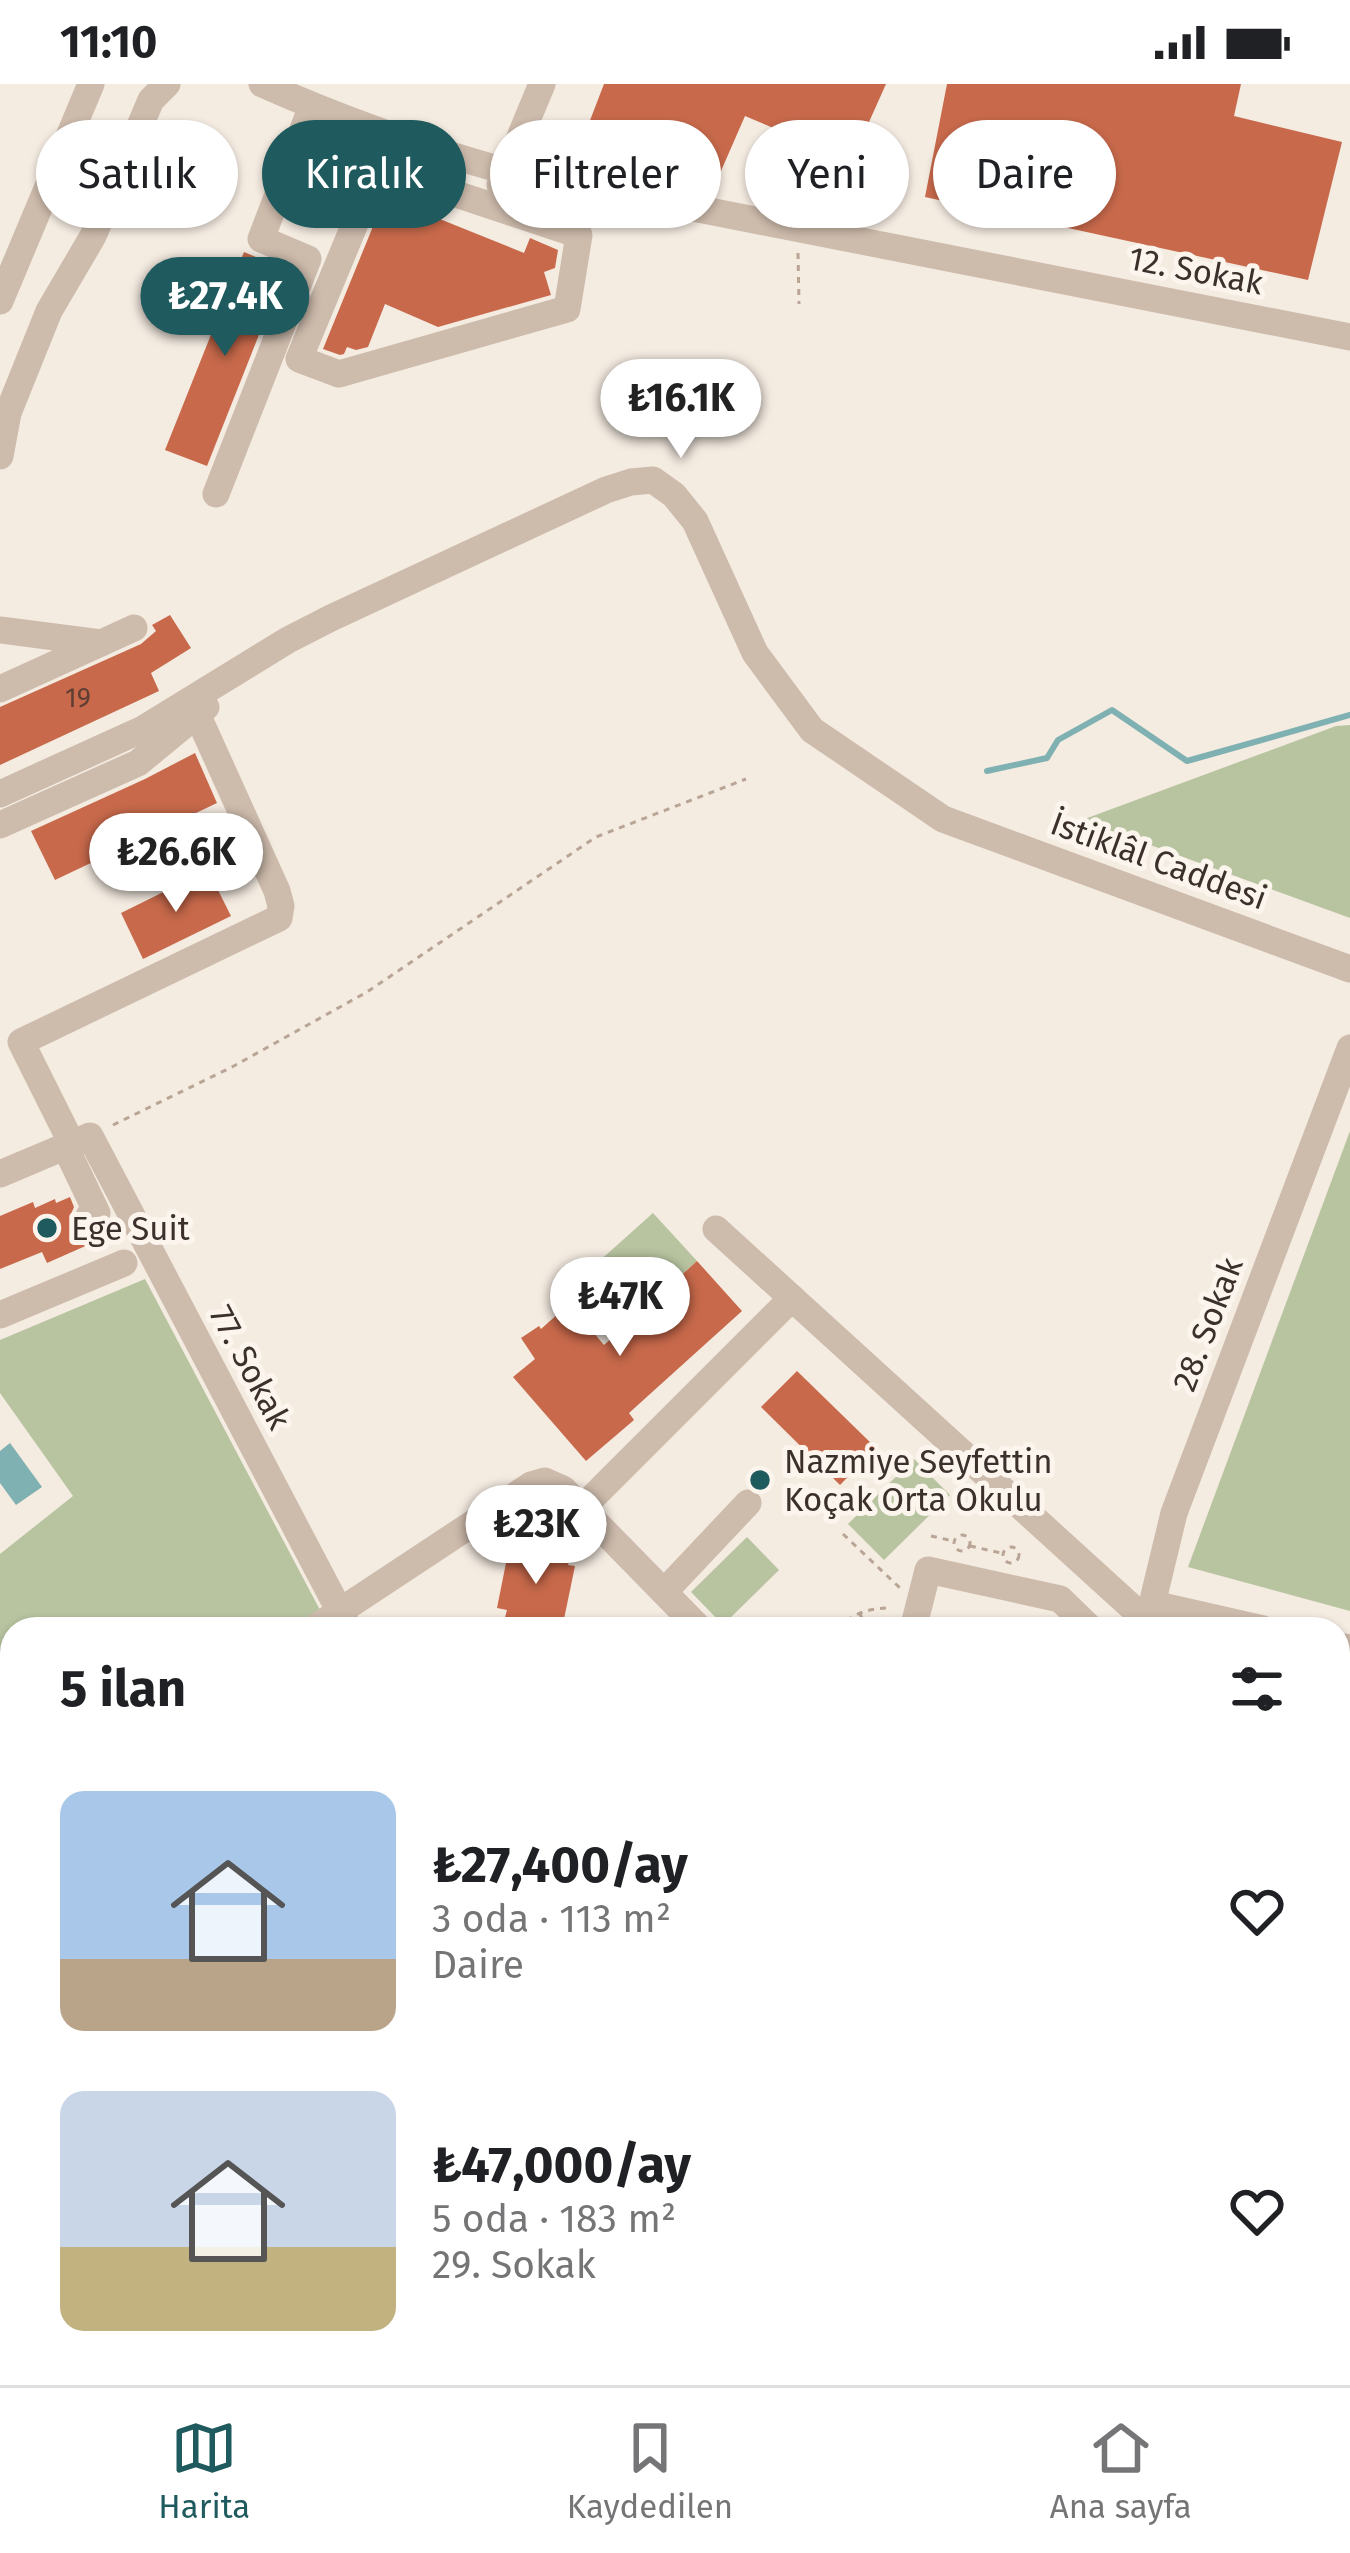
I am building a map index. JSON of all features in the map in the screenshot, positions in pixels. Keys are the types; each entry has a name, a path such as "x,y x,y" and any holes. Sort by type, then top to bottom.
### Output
{"street":[{"path":"0,301 91,84"},
{"path":"0,456 8,413 49,311 93,236 151,100 167,84"},
{"name":"12. Sokak","path":"262,84 349,120"},
{"path":"527,120 542,84"},
{"path":"217,494 308,259 261,239 312,106"},
{"path":"353,228 299,359 339,374 567,309 579,236 556,228"},
{"name":"12. Sokak","path":"794,228 1350,337"},
{"name":"İstiklâl Caddesi","path":"288,640 606,490 653,480 674,495 695,521 755,653 812,730 944,819 1350,969"},
{"path":"0,689 134,628"},
{"path":"0,630 101,643"},
{"path":"0,825 138,763 288,640"},
{"path":"0,794 143,729 288,640"},
{"path":"88,1216 97,1213 76,1142 21,1042 279,918 277,891 197,714"},
{"name":"28. Sokak","path":"1149,1617 1174,1513 1350,1048"},
{"path":"0,1174 76,1142"},
{"name":"77. Sokak","path":"76,1142 342,1617"},
{"path":"716,1229 1148,1617"},
{"path":"0,1315 124,1263"},
{"path":"582,1508 792,1298"},
{"path":"348,1617 531,1485 545,1480 558,1485 688,1617"},
{"path":"664,1592 748,1503"},
{"path":"917,1616 928,1570 1060,1599 1078,1617"},
{"path":"1070,1609 1100,1578"}],"path":[{"path":"794,228 799,304"},
{"path":"76,1142 232,1067 367,992 596,837 746,779"},
{"path":"843,1534 917,1616"},
{"path":"931,1536 955,1541 963,1535 970,1546 960,1550 955,1541"},
{"path":"970,1546 1003,1553"},
{"path":"853,1617 872,1608 917,1616"},
{"path":"859,1612 861,1617"}],"green space":[{"path":"1350,725 1350,918 1082,820 1336,726"},
{"path":"1350,1131 1350,1611 1188,1567"},
{"path":"653,1213 697,1261 611,1338 567,1290"},
{"path":"145,1279 322,1617 0,1617 0,1554 73,1496 0,1393 0,1340"},
{"path":"914,1459 950,1495 884,1560 848,1524"},
{"path":"747,1537 779,1570 731,1617 715,1617 691,1592"}],"water":[{"path":"10,1443 42,1487 16,1505 0,1483 0,1451"}],"building":[{"path":"604,84 886,84 870,120 755,120 745,116 721,171 721,120 590,120"},
{"path":"947,84 1241,84 1234,116 1342,142 1308,280 1068,228 1116,228 1116,120 940,120"},
{"path":"933,156 933,199 925,197"},
{"path":"372,228 462,228 524,253 530,238 558,250 555,268 544,272 551,295 438,327 385,304 368,347 347,347 340,355 323,349"},
{"path":"244,252 285,269 207,466 165,450"},
{"path":"170,615 191,648 151,673 159,691 0,765 0,707 141,644 156,631 152,625"},
{"path":"195,753 217,803 55,880 31,831"},
{"path":"208,870 231,916 143,959 121,913"},
{"name":"Ege Suit","path":"70,1197 73,1223 85,1233 96,1233 99,1240 47,1263 42,1252 0,1269 0,1216 33,1202 35,1208"},
{"path":"697,1261 742,1311 629,1413 634,1420 586,1461 513,1377 535,1359 521,1338 541,1329 569,1304 604,1345"},
{"path":"797,1371 876,1448 840,1485 761,1407"},
{"path":"518,1541 571,1551 568,1565 575,1566 564,1617 505,1617 507,1610 497,1608 508,1553 516,1555"}],"waterway":[{"path":"987,771 1047,758 1058,740 1112,710 1187,761 1350,715"}],"place":[{"name":"Ege Suit","path":"47,1228"},
{"name":"Nazmiye Seyfettin Koçak Orta Okulu","path":"760,1480"}]}
